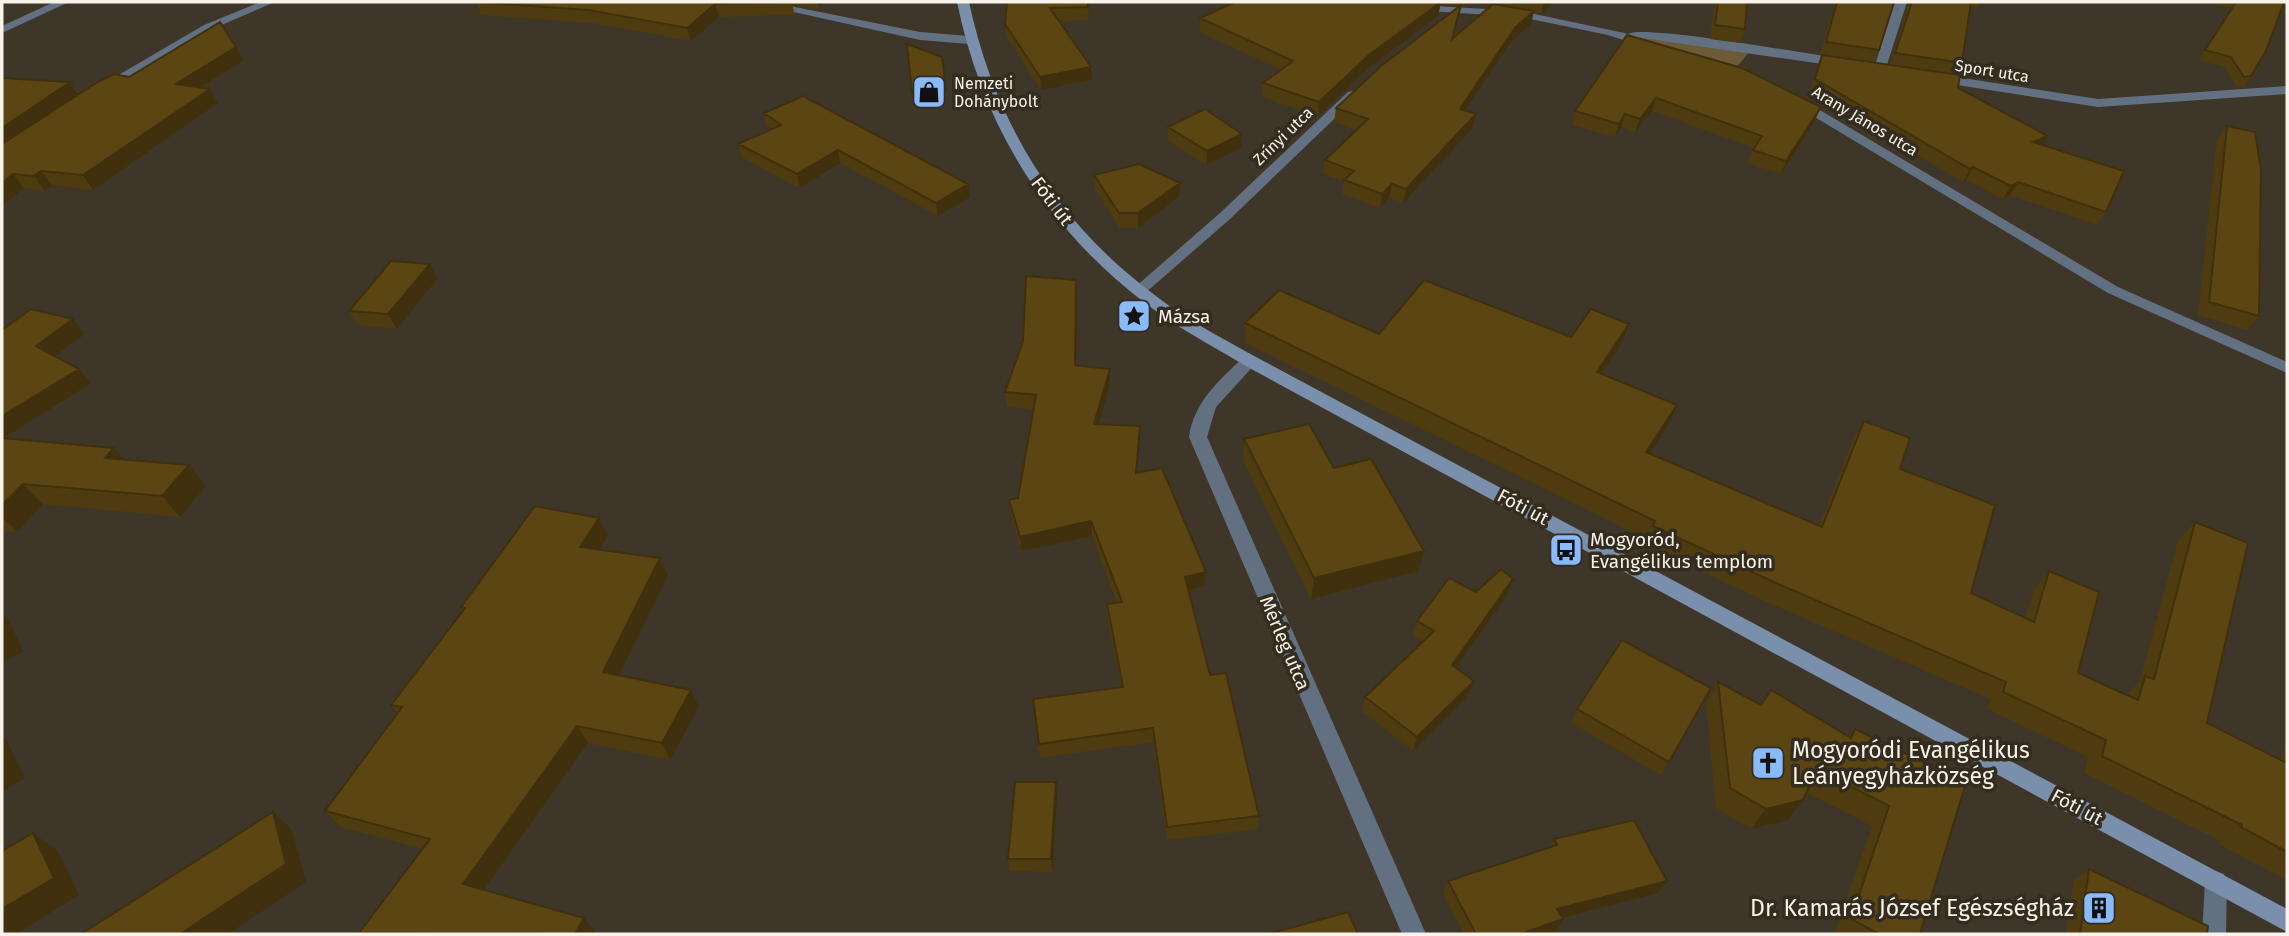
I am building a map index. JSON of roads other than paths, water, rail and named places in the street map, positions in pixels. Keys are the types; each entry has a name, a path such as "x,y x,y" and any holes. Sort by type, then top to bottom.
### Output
{"main road":[{"name":"Fóti út","path":"963,2 969,40 1000,120 1021,160 1063,219 1139,291 1197,331 1250,361 2287,922"}],"street":[{"path":"2,30 63,2"},
{"path":"89,97 208,27 269,2"},
{"path":"754,2 920,36 969,40"},
{"path":"1610,32 1671,37 1874,68 1902,2"},
{"path":"1408,6 1455,12 1471,10 1520,14 1610,32 1679,54"},
{"path":"1435,26 1455,12"},
{"name":"Sport utca","path":"1920,75 2098,103 2287,90"},
{"name":"Zrínyi utca","path":"1139,291 1224,216 1363,84"},
{"name":"Arany János utca","path":"1785,94 2113,290 2287,368"},
{"name":"Mérleg utca","path":"1250,361 1213,399 1199,421 1198,437 1343,778 1414,934"},
{"path":"2214,934 2216,882"}],"place":[{"name":"Nemzeti Dohánybolt","path":"929,92"},
{"name":"Mázsa","path":"1134,316"},
{"name":"Mogyoród, Evangélikus templom","path":"1566,550"},
{"name":"Mogyoródi Evangélikus Leányegyházközség","path":"1768,763"},
{"name":"Dr. Kamarás József Egészségház","path":"2099,908"}]}
